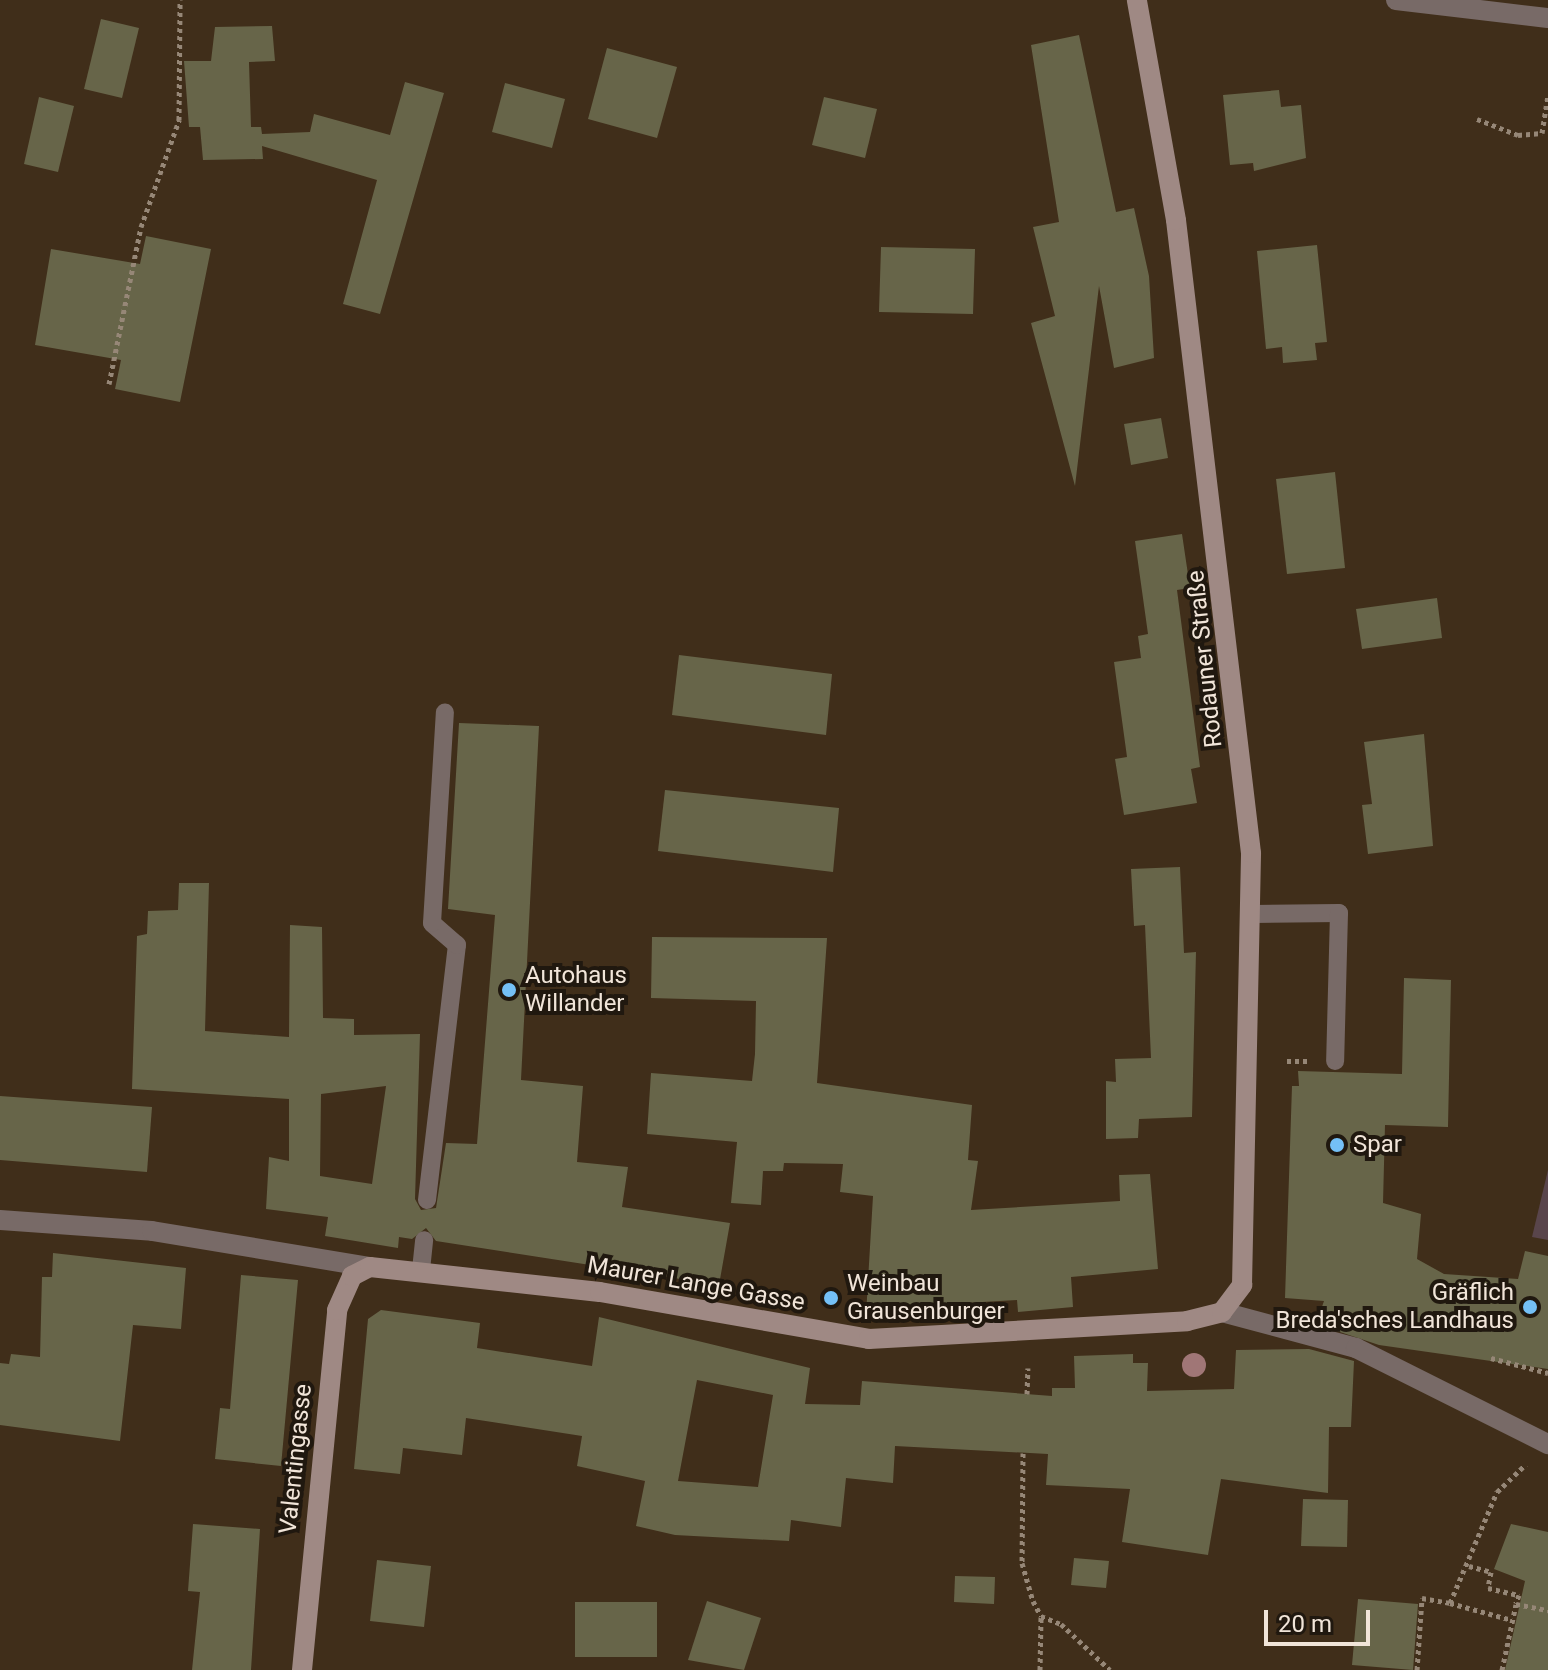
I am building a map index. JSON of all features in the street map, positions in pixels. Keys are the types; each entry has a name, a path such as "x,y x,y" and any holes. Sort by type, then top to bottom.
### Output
{"main road":[{"name":"Rodauner Straße","path":"1137,0 1208,455 1254,914 1246,1258 1242,1285 1222,1312"},
{"name":"Maurer Lange Gasse","path":"370,1267 421,1270 600,1292 869,1339 1047,1332 1222,1312"},
{"name":"Valentingasse","path":"302,1670 337,1310 352,1276 370,1267"}],"street":[{"path":"1396,0 1548,18"},
{"name":"Maurer Lange Gasse","path":"0,1220 152,1231 370,1267"},
{"name":"Maurer Lange Gasse","path":"1222,1312 1356,1348 1548,1444"}],"lane":[{"path":"427,1200 457,945 432,923 445,712"},
{"path":"1254,914 1339,913 1335,1061"},
{"path":"421,1270 424,1240"}],"path":[{"path":"109,384 141,227 179,120 180,0"},
{"path":"1477,119 1518,135 1542,133 1548,96"},
{"path":"1287,1061 1304,1061"},
{"path":"1491,1358 1548,1373"},
{"path":"1027,1394 1028,1368"},
{"path":"1023,1453 1022,1563 1041,1616 1040,1670"},
{"path":"1469,1566 1497,1492 1526,1464"},
{"path":"1450,1603 1461,1565 1491,1572 1488,1588 1519,1595 1502,1670"},
{"path":"1417,1670 1422,1598 1512,1620"},
{"path":"1516,1604 1548,1610"},
{"path":"1041,1616 1061,1624 1110,1670"}],"shaded area":[{"path":"1548,1170 1548,1240 1532,1237"}],"building":[{"path":"101,19 139,28 122,98 84,89"},
{"path":"272,26 275,61 249,62 251,127 261,127 262,134 310,132 314,114 390,135 405,82 444,93 380,314 343,304 377,180 262,146 263,159 203,160 200,127 189,127 184,61 211,61 215,27"},
{"path":"1079,35 1116,212 1134,208 1149,276 1154,358 1114,368 1099,286 1075,486 1031,323 1055,316 1033,227 1059,222 1031,45"},
{"path":"607,48 677,67 657,138 588,119"},
{"path":"505,83 565,99 552,148 492,132"},
{"path":"1279,90 1281,107 1301,105 1306,158 1254,171 1253,163 1230,165 1223,95"},
{"path":"39,97 74,106 58,172 24,164"},
{"path":"824,97 877,109 865,158 812,145"},
{"path":"146,236 211,249 180,402 115,389 121,360 35,345 51,249 140,264"},
{"path":"1317,245 1327,342 1315,343 1317,360 1283,363 1282,347 1266,349 1257,251"},
{"path":"881,247 975,249 973,314 879,312"},
{"path":"1161,418 1168,458 1131,465 1124,424"},
{"path":"1335,472 1345,568 1287,574 1276,479"},
{"path":"1182,534 1190,588 1177,590 1200,767 1191,769 1197,803 1124,815 1115,759 1127,757 1114,662 1141,658 1138,636 1148,634 1135,541"},
{"path":"1437,598 1442,638 1362,649 1356,609"},
{"path":"679,655 832,674 826,735 672,715"},
{"path":"459,723 539,726 521,1080 583,1086 577,1162 628,1167 622,1207 730,1223 719,1285 436,1241 426,1228 412,1239 399,1237 398,1248 325,1236 328,1217 266,1209 269,1157 289,1161 289,1099 132,1089 137,936 147,934 148,911 178,910 179,883 209,883 205,1031 289,1037 290,925 322,927 323,1018 354,1019 354,1035 420,1034 415,1199 421,1210 436,1208 446,1143 477,1144 495,915 448,909","holes":["386,1086 372,1184 320,1176 321,1094"]},
{"path":"1424,734 1433,846 1368,854 1362,805 1372,804 1364,742"},
{"path":"665,790 839,808 833,872 658,851"},
{"path":"1180,867 1184,953 1196,952 1192,1117 1139,1119 1138,1138 1106,1139 1106,1081 1116,1082 1115,1059 1151,1058 1145,925 1134,926 1131,869"},
{"path":"652,937 827,938 817,1083 972,1105 968,1160 978,1161 971,1210 1120,1201 1119,1175 1150,1174 1158,1269 1071,1277 1073,1307 1018,1312 1017,1300 965,1303 965,1315 866,1315 873,1196 840,1192 843,1164 784,1163 783,1171 763,1171 761,1205 731,1203 737,1142 647,1134 651,1073 752,1081 755,1054 756,1001 651,998"},
{"path":"1404,978 1451,980 1448,1127 1385,1125 1383,1203 1421,1214 1417,1259 1444,1274 1518,1279 1525,1251 1548,1256 1548,1369 1379,1345 1316,1324 1324,1301 1285,1298 1292,1086 1299,1086 1298,1071 1402,1074"},
{"path":"0,1096 152,1107 147,1172 0,1160"},
{"path":"53,1253 186,1268 181,1329 133,1325 120,1441 0,1425 0,1363 9,1364 11,1354 40,1357 42,1277 52,1277"},
{"path":"241,1275 298,1280 281,1466 215,1459 220,1408 230,1409"},
{"path":"381,1310 480,1323 477,1348 592,1366 599,1317 810,1368 805,1404 860,1405 862,1381 1052,1396 1052,1388 1075,1388 1074,1356 1133,1354 1133,1363 1148,1363 1147,1391 1234,1389 1236,1350 1309,1349 1354,1361 1351,1427 1329,1427 1328,1493 1221,1479 1208,1555 1122,1542 1130,1489 1046,1485 1048,1454 895,1446 893,1483 846,1478 841,1527 791,1520 789,1541 675,1535 636,1526 645,1481 577,1466 582,1436 466,1418 462,1455 403,1448 400,1474 354,1469 368,1319","holes":["697,1380 773,1395 758,1487 678,1481"]},
{"path":"1303,1499 1348,1500 1347,1547 1301,1546"},
{"path":"193,1524 260,1529 251,1670 192,1670 200,1592 188,1591"},
{"path":"1511,1524 1548,1532 1548,1670 1505,1670 1525,1581 1494,1569"},
{"path":"1074,1558 1109,1561 1106,1588 1071,1585"},
{"path":"377,1560 431,1566 424,1627 370,1621"},
{"path":"955,1576 995,1577 994,1604 954,1602"},
{"path":"1358,1599 1418,1604 1413,1670 1352,1665"},
{"path":"707,1601 761,1618 744,1670 688,1660"},
{"path":"575,1602 657,1602 657,1657 575,1657"}],"place":[{"name":"Autohaus Willander","path":"509,990"},
{"name":"Spar","path":"1337,1145"},
{"name":"Weinbau Grausenburger","path":"831,1298"},
{"name":"Gräflich Breda'sches Landhaus","path":"1530,1307"}]}
